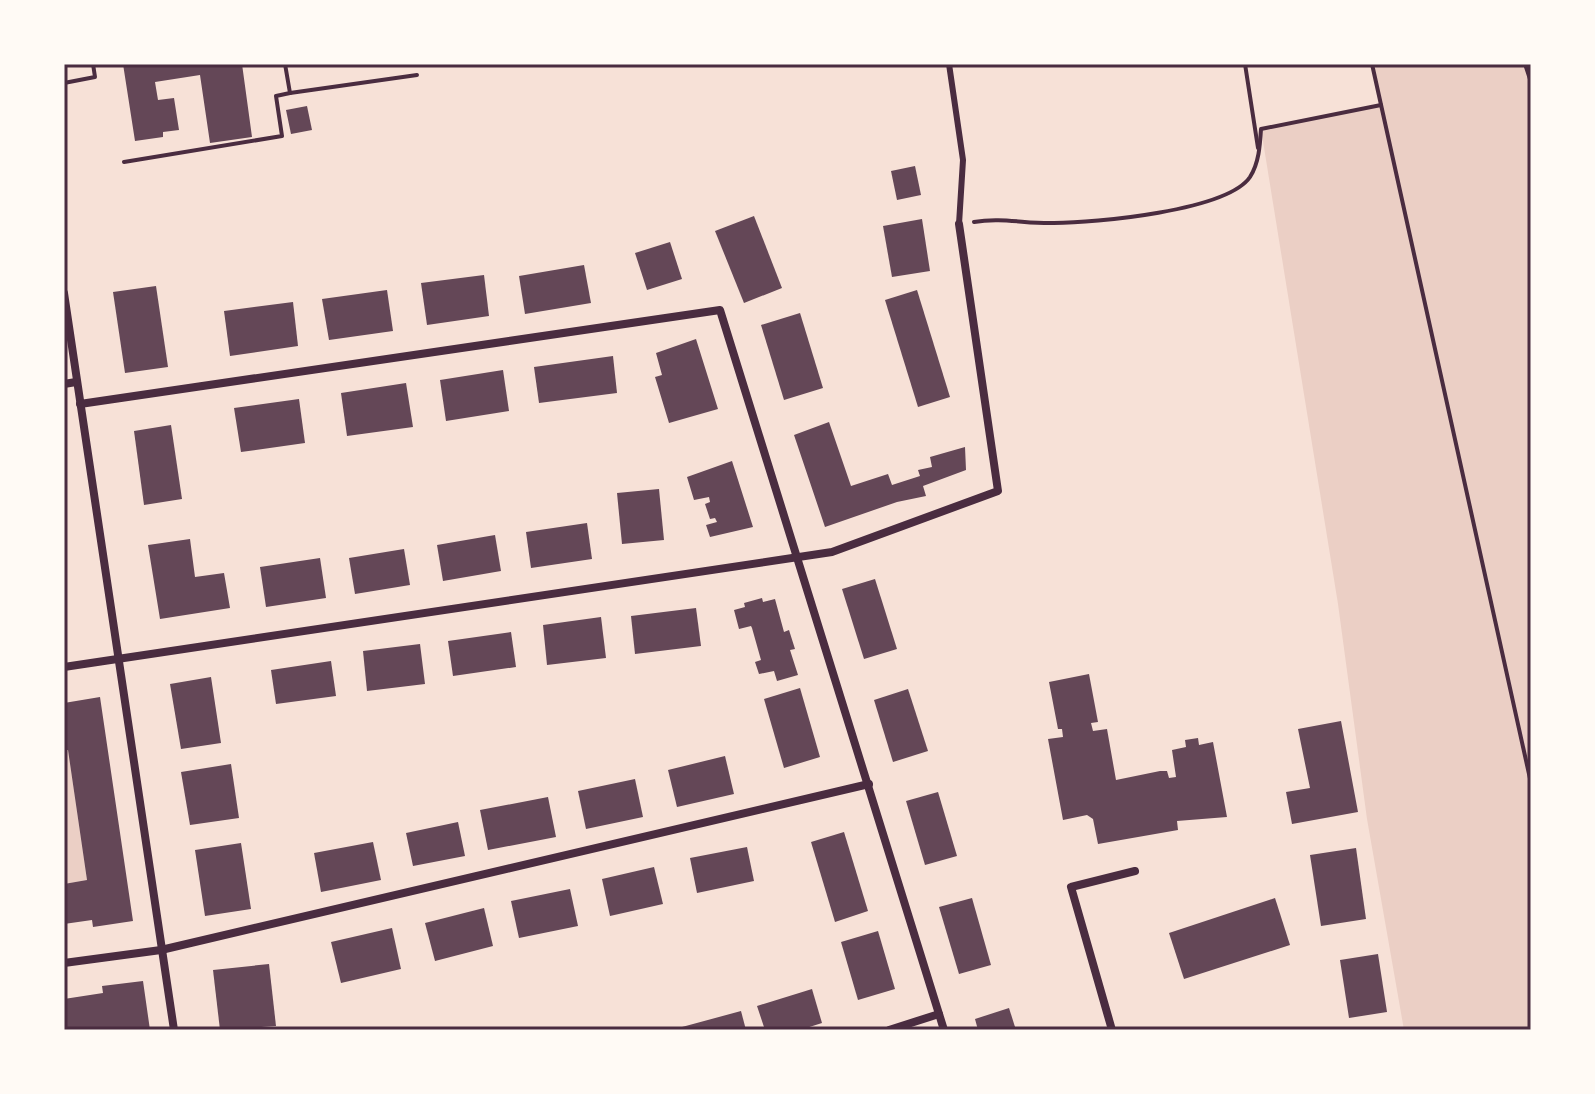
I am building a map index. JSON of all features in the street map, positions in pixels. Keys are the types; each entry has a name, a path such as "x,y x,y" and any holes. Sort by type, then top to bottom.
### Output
{"street":[{"path":"64,667 832,552 998,491 959,224"},
{"path":"64,293 174,1030"},
{"path":"80,404 720,310 944,1030"},
{"path":"64,384 76,382"},
{"path":"64,963 161,950 869,784"},
{"path":"1112,1030 1071,887 1135,871"},
{"path":"889,1030 939,1014"}],"lane":[{"path":"949,64 963,160 959,224"}],"path":[{"path":"64,83 95,77 93,64"},
{"path":"285,64 290,93"},
{"path":"1245,64 1259,154"},
{"path":"1372,64 1531,783"},
{"path":"1525,64 1531,82"},
{"path":"124,162 282,136 276,96 417,75"},
{"path":"959,224 992,219 1052,224 1109,221 1200,204 1238,189 1250,177 1259,154 1261,129 1381,105"}],"shaded area":[{"path":"1372,64 1531,64 1531,1030 1404,1030 1367,819 1338,604 1261,129 1381,105"},
{"path":"64,750 68,750 87,880 64,884"}],"building":[{"path":"123,64 242,64 252,137 210,143 200,75 155,82 158,100 174,98 179,130 163,132 163,137 135,141"},
{"path":"307,106 312,130 291,134 286,110"},
{"path":"915,166 921,195 897,200 891,171"},
{"path":"754,216 782,288 744,303 715,231"},
{"path":"922,219 930,271 892,277 883,226"},
{"path":"670,242 682,279 647,290 635,253"},
{"path":"584,265 591,303 525,314 519,276"},
{"path":"484,275 489,316 427,325 421,283"},
{"path":"156,286 168,367 125,373 113,292"},
{"path":"387,290 393,331 329,340 322,299"},
{"path":"917,290 950,397 918,407 885,300"},
{"path":"293,302 298,346 230,356 224,311"},
{"path":"800,313 823,388 784,400 761,325"},
{"path":"696,339 718,409 669,423 655,377 662,375 656,353"},
{"path":"613,356 617,393 539,403 534,367"},
{"path":"503,370 509,411 446,421 440,380"},
{"path":"406,383 413,427 347,436 341,393"},
{"path":"299,399 305,443 241,452 234,408"},
{"path":"829,422 851,486 888,474 892,485 920,476 918,470 932,467 930,457 965,447 966,470 923,486 926,496 897,502 825,527 794,435"},
{"path":"171,425 182,499 144,505 134,431"},
{"path":"732,461 753,527 710,537 706,525 717,522 715,518 710,519 705,504 710,502 709,497 694,500 687,477"},
{"path":"659,489 664,540 622,544 617,493"},
{"path":"587,523 592,559 531,568 526,532"},
{"path":"495,535 501,571 443,581 437,545"},
{"path":"190,539 195,577 224,573 230,608 160,619 148,545"},
{"path":"404,549 410,585 355,594 349,558"},
{"path":"320,558 326,598 266,607 260,567"},
{"path":"875,579 897,649 864,659 842,589"},
{"path":"762,598 763,602 775,599 784,632 789,630 795,649 790,650 798,675 777,681 774,671 759,674 755,662 761,660 752,628 739,629 734,610 745,607 744,603"},
{"path":"696,608 701,646 635,654 631,616"},
{"path":"601,617 606,658 547,665 543,625"},
{"path":"511,632 516,667 453,676 448,641"},
{"path":"420,644 425,684 367,691 363,651"},
{"path":"331,661 336,696 276,704 271,670"},
{"path":"1089,674 1098,722 1091,723 1093,731 1107,729 1116,780 1160,771 1167,771 1169,778 1176,777 1172,750 1186,747 1185,740 1198,738 1199,745 1213,742 1227,817 1177,821 1178,830 1098,844 1093,819 1087,815 1063,820 1048,739 1063,737 1062,729 1058,729 1049,682"},
{"path":"211,677 221,743 181,749 170,684"},
{"path":"800,688 820,757 784,768 764,699"},
{"path":"908,689 928,751 893,762 874,700"},
{"path":"100,697 133,921 93,927 92,920 64,924 64,884 87,880 68,750 64,750 64,703"},
{"path":"1341,721 1358,812 1292,824 1286,792 1310,788 1298,729"},
{"path":"725,756 734,794 677,807 668,770"},
{"path":"231,764 239,818 190,825 181,772"},
{"path":"635,779 643,817 586,829 578,791"},
{"path":"938,792 957,856 925,865 906,801"},
{"path":"548,797 556,837 488,850 480,810"},
{"path":"458,822 465,856 413,866 406,833"},
{"path":"844,832 868,911 835,922 811,842"},
{"path":"373,842 381,880 321,892 314,853"},
{"path":"241,843 251,909 205,916 195,850"},
{"path":"747,847 754,881 697,893 690,858"},
{"path":"1356,848 1366,919 1321,926 1310,855"},
{"path":"654,867 663,904 610,916 602,879"},
{"path":"570,889 578,926 519,938 511,901"},
{"path":"972,898 991,965 959,974 939,907"},
{"path":"1275,898 1290,945 1184,979 1169,933"},
{"path":"484,908 493,946 435,961 425,923"},
{"path":"392,928 401,969 341,983 331,942"},
{"path":"878,931 895,989 858,1000 841,942"},
{"path":"1378,954 1387,1012 1349,1018 1340,960"},
{"path":"269,964 276,1026 220,1030 213,970"},
{"path":"143,981 150,1030 64,1030 64,999 103,993 102,986"},
{"path":"812,989 822,1023 800,1030 765,1030 757,1006"},
{"path":"1009,1008 1016,1030 978,1030 975,1019"},
{"path":"741,1011 746,1030 683,1030 682,1027"}]}
